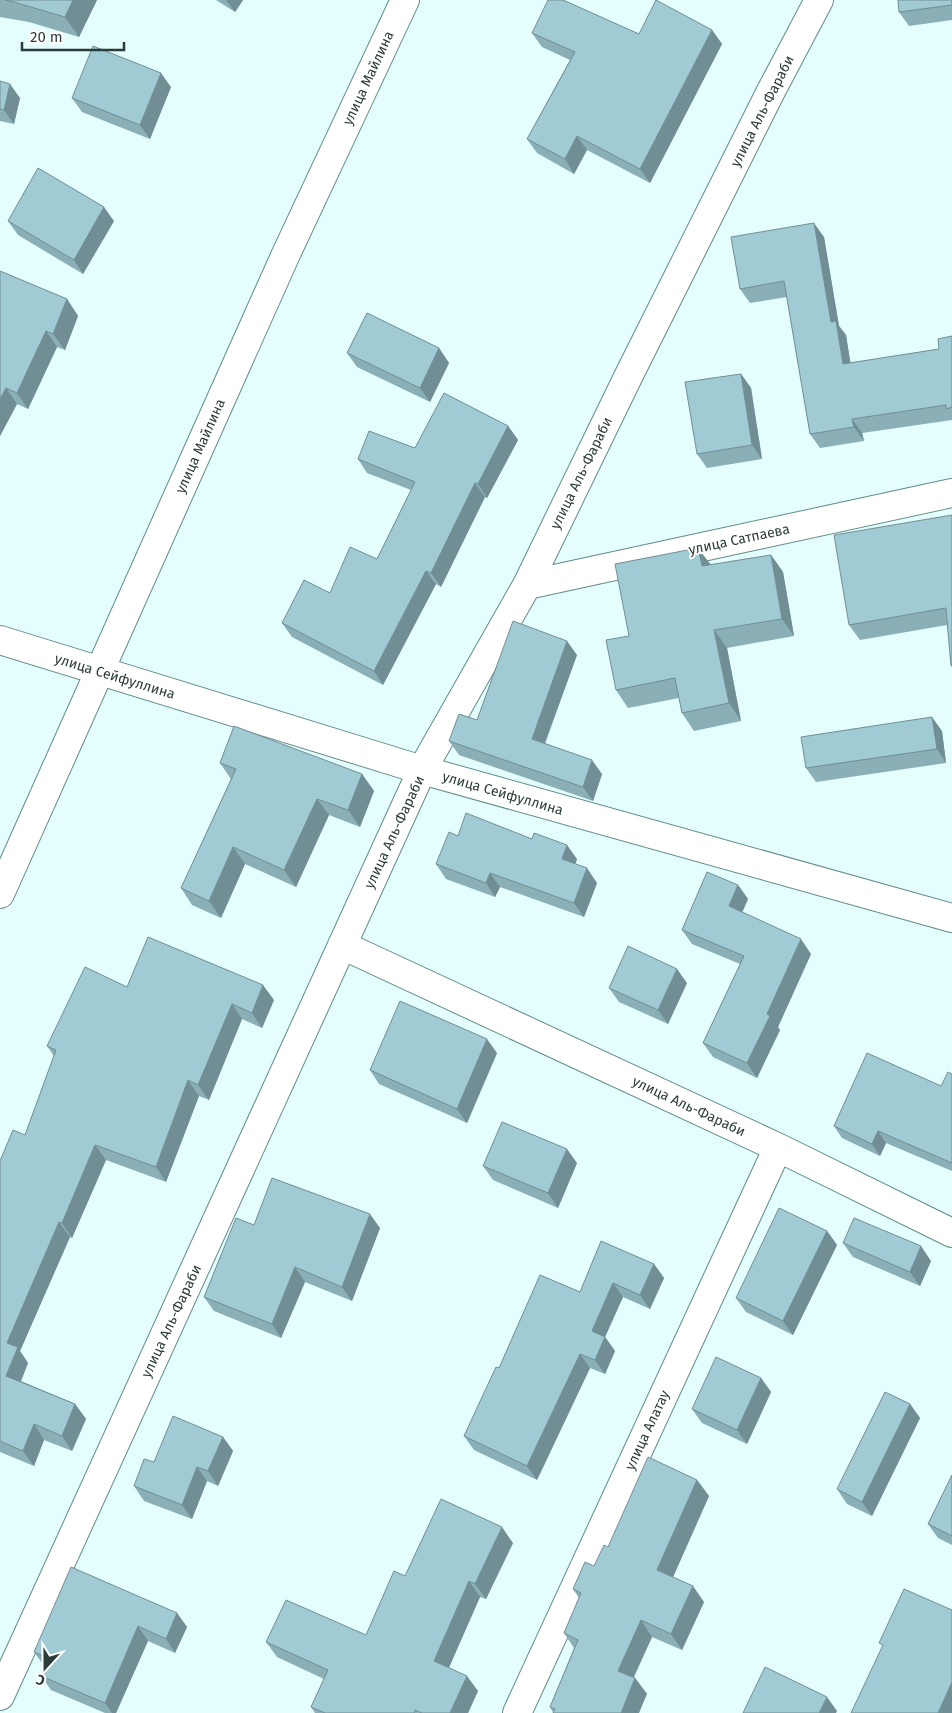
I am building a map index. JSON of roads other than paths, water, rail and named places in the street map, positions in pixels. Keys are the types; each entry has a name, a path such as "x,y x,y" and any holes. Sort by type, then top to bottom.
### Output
{"street":[{"name":"улица Майлина","path":"0,894 286,254 405,0"},
{"name":"улица Аль-Фараби","path":"0,1696 422,770 527,585 628,377 770,93 819,0"},
{"name":"улица Сатпаева","path":"527,585 952,493"},
{"name":"улица Сейфуллина","path":"0,640 422,770 952,918"},
{"name":"улица Аль-Фараби","path":"342,945 779,1148 952,1234"},
{"name":"улица Алатау","path":"517,1713 779,1148"}]}
